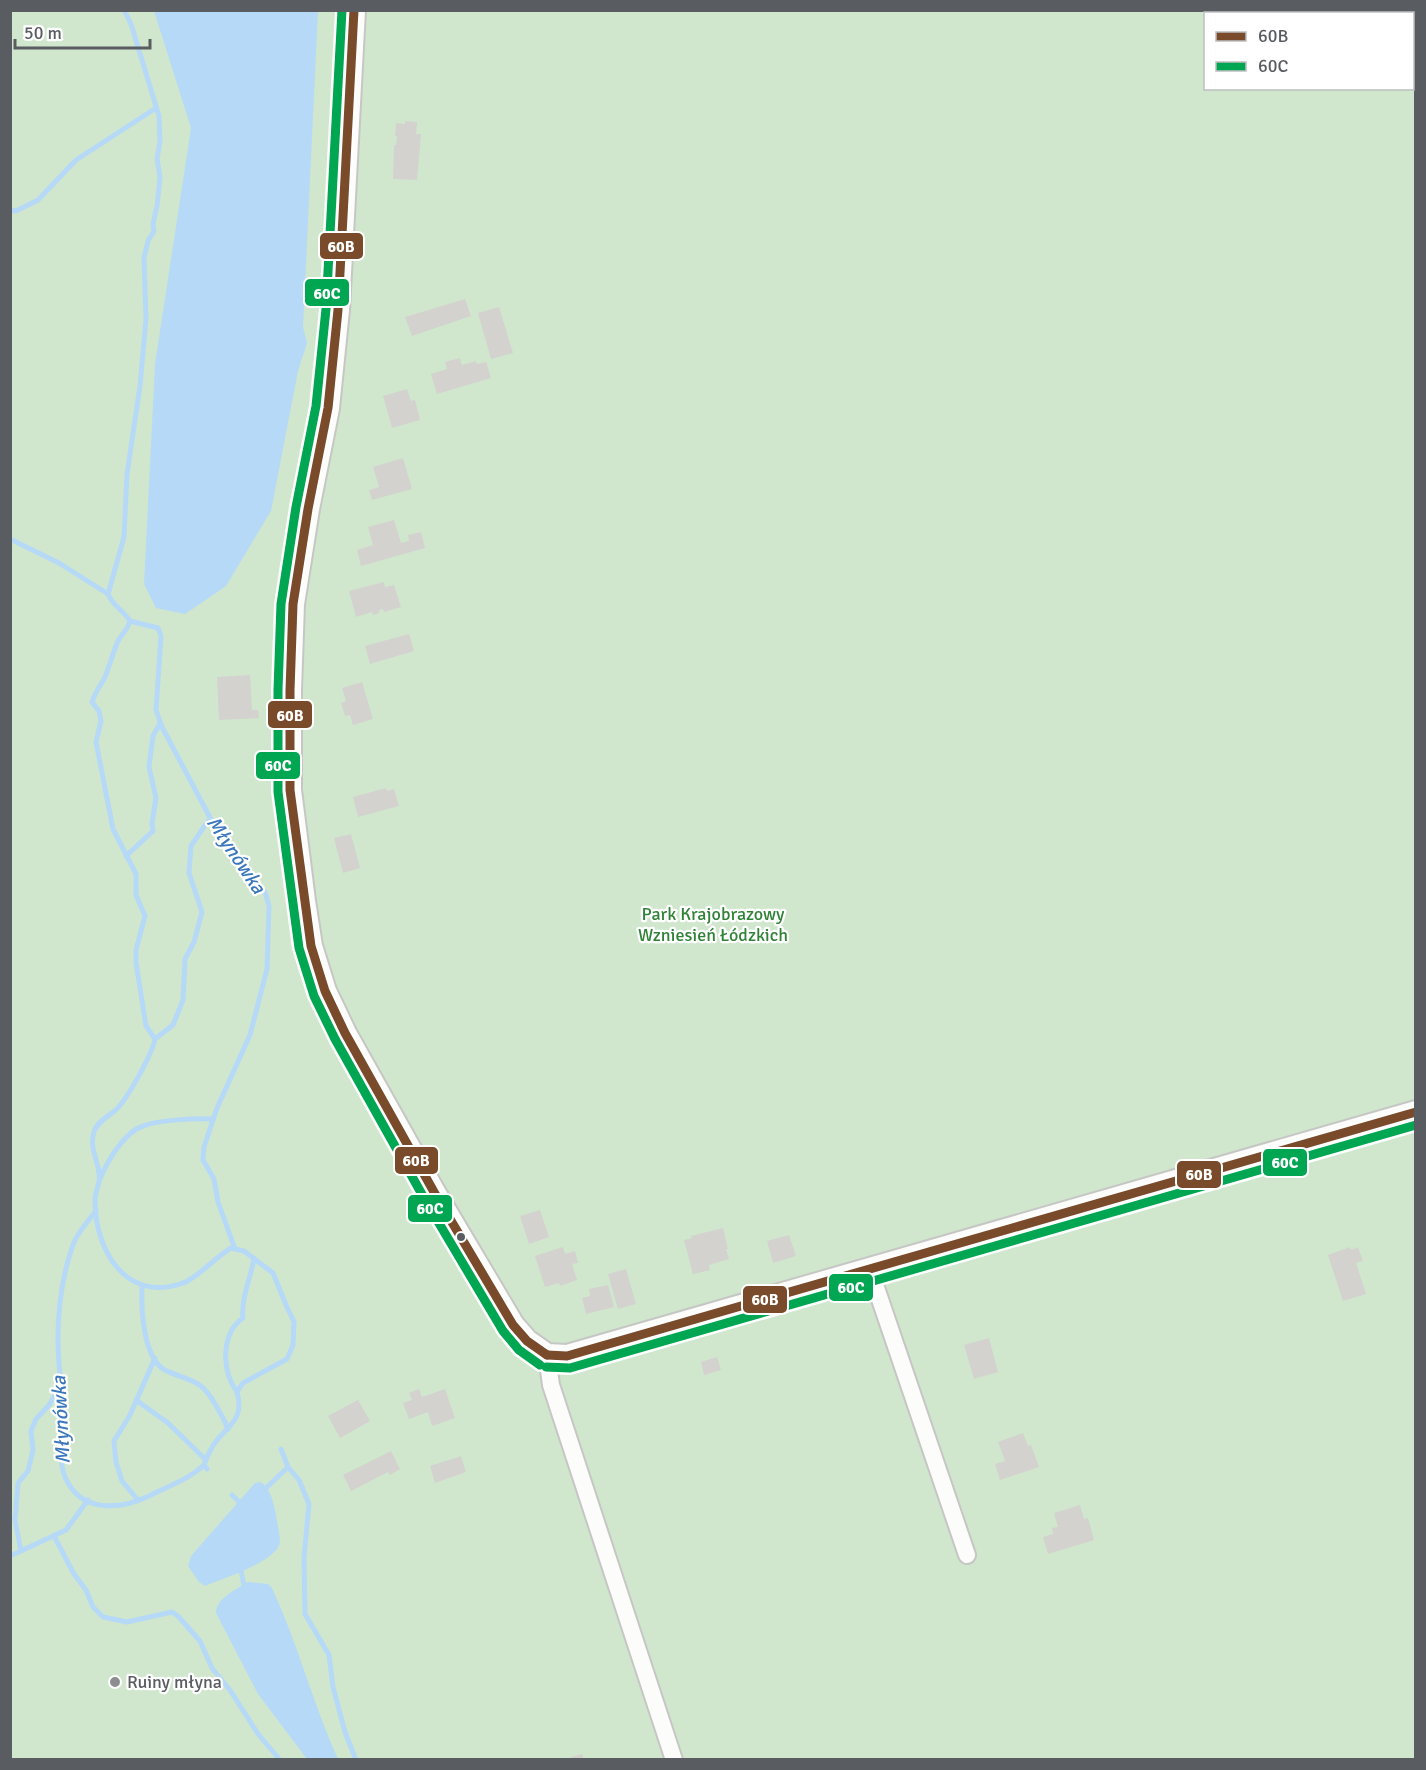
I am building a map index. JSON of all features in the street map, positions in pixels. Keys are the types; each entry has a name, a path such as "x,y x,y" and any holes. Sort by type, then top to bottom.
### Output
{"street":[{"path":"354,10 338,310 328,408 308,509 293,604 290,790 304,901 311,946 325,991 345,1033 434,1192 513,1325 527,1341 547,1355 567,1356 1416,1112"},
{"path":"870,1270 967,1555"},
{"path":"547,1355 551,1385 674,1760"}],"green space":[{"name":"Park Krajobrazowy Wzniesień Łódzkich","path":"11,11 1415,11 1415,1759 11,1760"}],"water":[{"path":"154,11 318,11 303,327 307,343 298,371 271,511 226,586 185,614 156,608 144,584 155,364 191,128"},
{"path":"261,1482 269,1492 274,1505 280,1539 277,1549 260,1562 205,1586 199,1582 188,1566 191,1556 255,1483"},
{"path":"248,1582 268,1584 272,1588 338,1759 307,1759 258,1694 216,1613 223,1598"}],"building":[{"path":"405,121 417,122 416,134 421,134 417,180 393,179 396,123 405,124"},
{"path":"465,299 471,316 412,336 405,317"},
{"path":"499,307 513,353 491,359 478,313"},
{"path":"460,358 462,365 476,361 477,364 486,362 491,378 437,394 431,374 447,369 445,362"},
{"path":"407,389 411,401 415,400 420,420 392,428 383,396"},
{"path":"403,458 412,489 372,500 369,490 379,487 373,467"},
{"path":"394,520 401,543 409,541 408,535 421,532 425,548 361,566 357,550 373,545 368,527"},
{"path":"384,582 385,587 394,585 401,607 384,612 383,609 373,615 372,612 356,617 349,591"},
{"path":"409,634 414,651 370,664 365,646"},
{"path":"250,675 252,710 258,710 259,718 219,720 217,677"},
{"path":"362,682 373,719 353,725 350,715 345,716 341,703 346,701 342,688"},
{"path":"386,788 387,791 394,789 399,806 358,817 353,797"},
{"path":"351,834 360,868 343,873 334,838"},
{"path":"540,1210 549,1237 529,1244 520,1216"},
{"path":"723,1228 729,1259 709,1265 710,1270 693,1274 684,1240"},
{"path":"789,1235 796,1256 773,1263 767,1241"},
{"path":"563,1247 565,1254 575,1251 578,1263 572,1264 577,1280 560,1286 559,1283 545,1287 535,1256"},
{"path":"1350,1247 1351,1250 1358,1247 1363,1261 1356,1263 1366,1294 1343,1301 1328,1255"},
{"path":"626,1269 636,1304 618,1309 608,1274"},
{"path":"608,1285 614,1307 586,1314 582,1298 590,1296 589,1289"},
{"path":"989,1338 998,1372 974,1379 964,1345"},
{"path":"717,1357 721,1370 704,1375 701,1362"},
{"path":"419,1389 422,1397 445,1389 455,1418 432,1426 428,1412 409,1419 403,1403 412,1400 409,1393"},
{"path":"358,1400 370,1421 340,1438 328,1416"},
{"path":"1023,1433 1028,1446 1031,1445 1039,1467 1000,1480 995,1464 1005,1461 998,1442"},
{"path":"391,1451 400,1469 390,1475 388,1472 351,1491 343,1475"},
{"path":"461,1456 466,1472 435,1483 430,1466"},
{"path":"1080,1505 1084,1519 1088,1518 1094,1540 1048,1554 1043,1537 1053,1534 1052,1528 1058,1527 1054,1513"},
{"path":"582,1754 584,1760 565,1760 565,1759"}],"waterway":[{"path":"124,10 131,24 159,116 160,141 157,159 160,177 154,231 148,241 144,258 146,319 140,386 127,474 124,537 108,594 130,621 118,641 105,677 92,702 99,711 101,721 96,742 113,829 136,874 136,895 145,916 136,950 136,963 146,1026 155,1039 144,1067 131,1090 117,1108 95,1129 93,1145 99,1170 99,1182 95,1195 96,1219 108,1254 118,1268 130,1279 145,1286 163,1287 188,1281 231,1248 244,1251 273,1273 294,1322 293,1345 287,1359 243,1383 237,1392 238,1414 211,1449 204,1465 207,1469"},
{"path":"10,210 16,211 38,200 76,160 156,108"},
{"path":"10,539 59,563 108,594"},
{"name":"Młynówka","path":"130,621 158,628 161,636 156,710 162,727 215,827 241,868 265,892 269,906 267,969 250,1035 217,1108 204,1147 203,1160 214,1179 218,1202 235,1249"},
{"path":"126,856 153,831 156,798 149,767 153,736 160,723"},
{"path":"155,1039 173,1025 183,1000 185,959 194,942 202,912 189,873 191,846 210,818"},
{"path":"100,1179 117,1148 136,1129 167,1121 213,1119"},
{"name":"Młynówka","path":"96,1211 73,1245 66,1267 60,1303 58,1348 62,1406 61,1459 64,1475 75,1493 84,1500 94,1504 116,1506 149,1496 185,1479 204,1465"},
{"path":"237,1392 228,1374 227,1343 230,1334 243,1318 245,1295 254,1258"},
{"path":"142,1286 147,1342 156,1362 163,1369 201,1386 213,1400 228,1429"},
{"path":"138,1500 122,1481 116,1462 114,1441 130,1415 155,1358"},
{"path":"21,1551 15,1520 18,1483 28,1471 33,1450 31,1431 36,1419 49,1405 59,1388"},
{"path":"136,1400 168,1423 206,1460"},
{"path":"281,1449 288,1467 299,1480 309,1504 304,1558 305,1614 329,1655 333,1687 345,1732 356,1760"},
{"path":"264,1490 288,1467"},
{"name":"Młynówka","path":"232,1495 241,1504 240,1507"},
{"path":"10,1556 66,1530 88,1500"},
{"path":"54,1536 74,1574 86,1590 93,1607 103,1617 127,1622 172,1612 178,1616 200,1641 212,1668 230,1690 258,1734 280,1760"},
{"name":"Młynówka","path":"240,1565 245,1591"}],"transit line":[{"name":"60C","path":"342,10 326,309 316,406 296,507 281,604 278,792 299,948 314,996 335,1039 424,1198 503,1331 519,1350 540,1365"},
{"name":"60B","path":"354,10 338,310 328,408 308,509 293,604 290,790 311,946 325,991 345,1033 434,1192 513,1325 527,1341 547,1355"},
{"name":"60B","path":"547,1355 567,1356 1416,1112"},
{"name":"60C","path":"546,1367 570,1368 1416,1125"}],"place":[{"name":"Ruiny młyna","path":"115,1682"}]}
